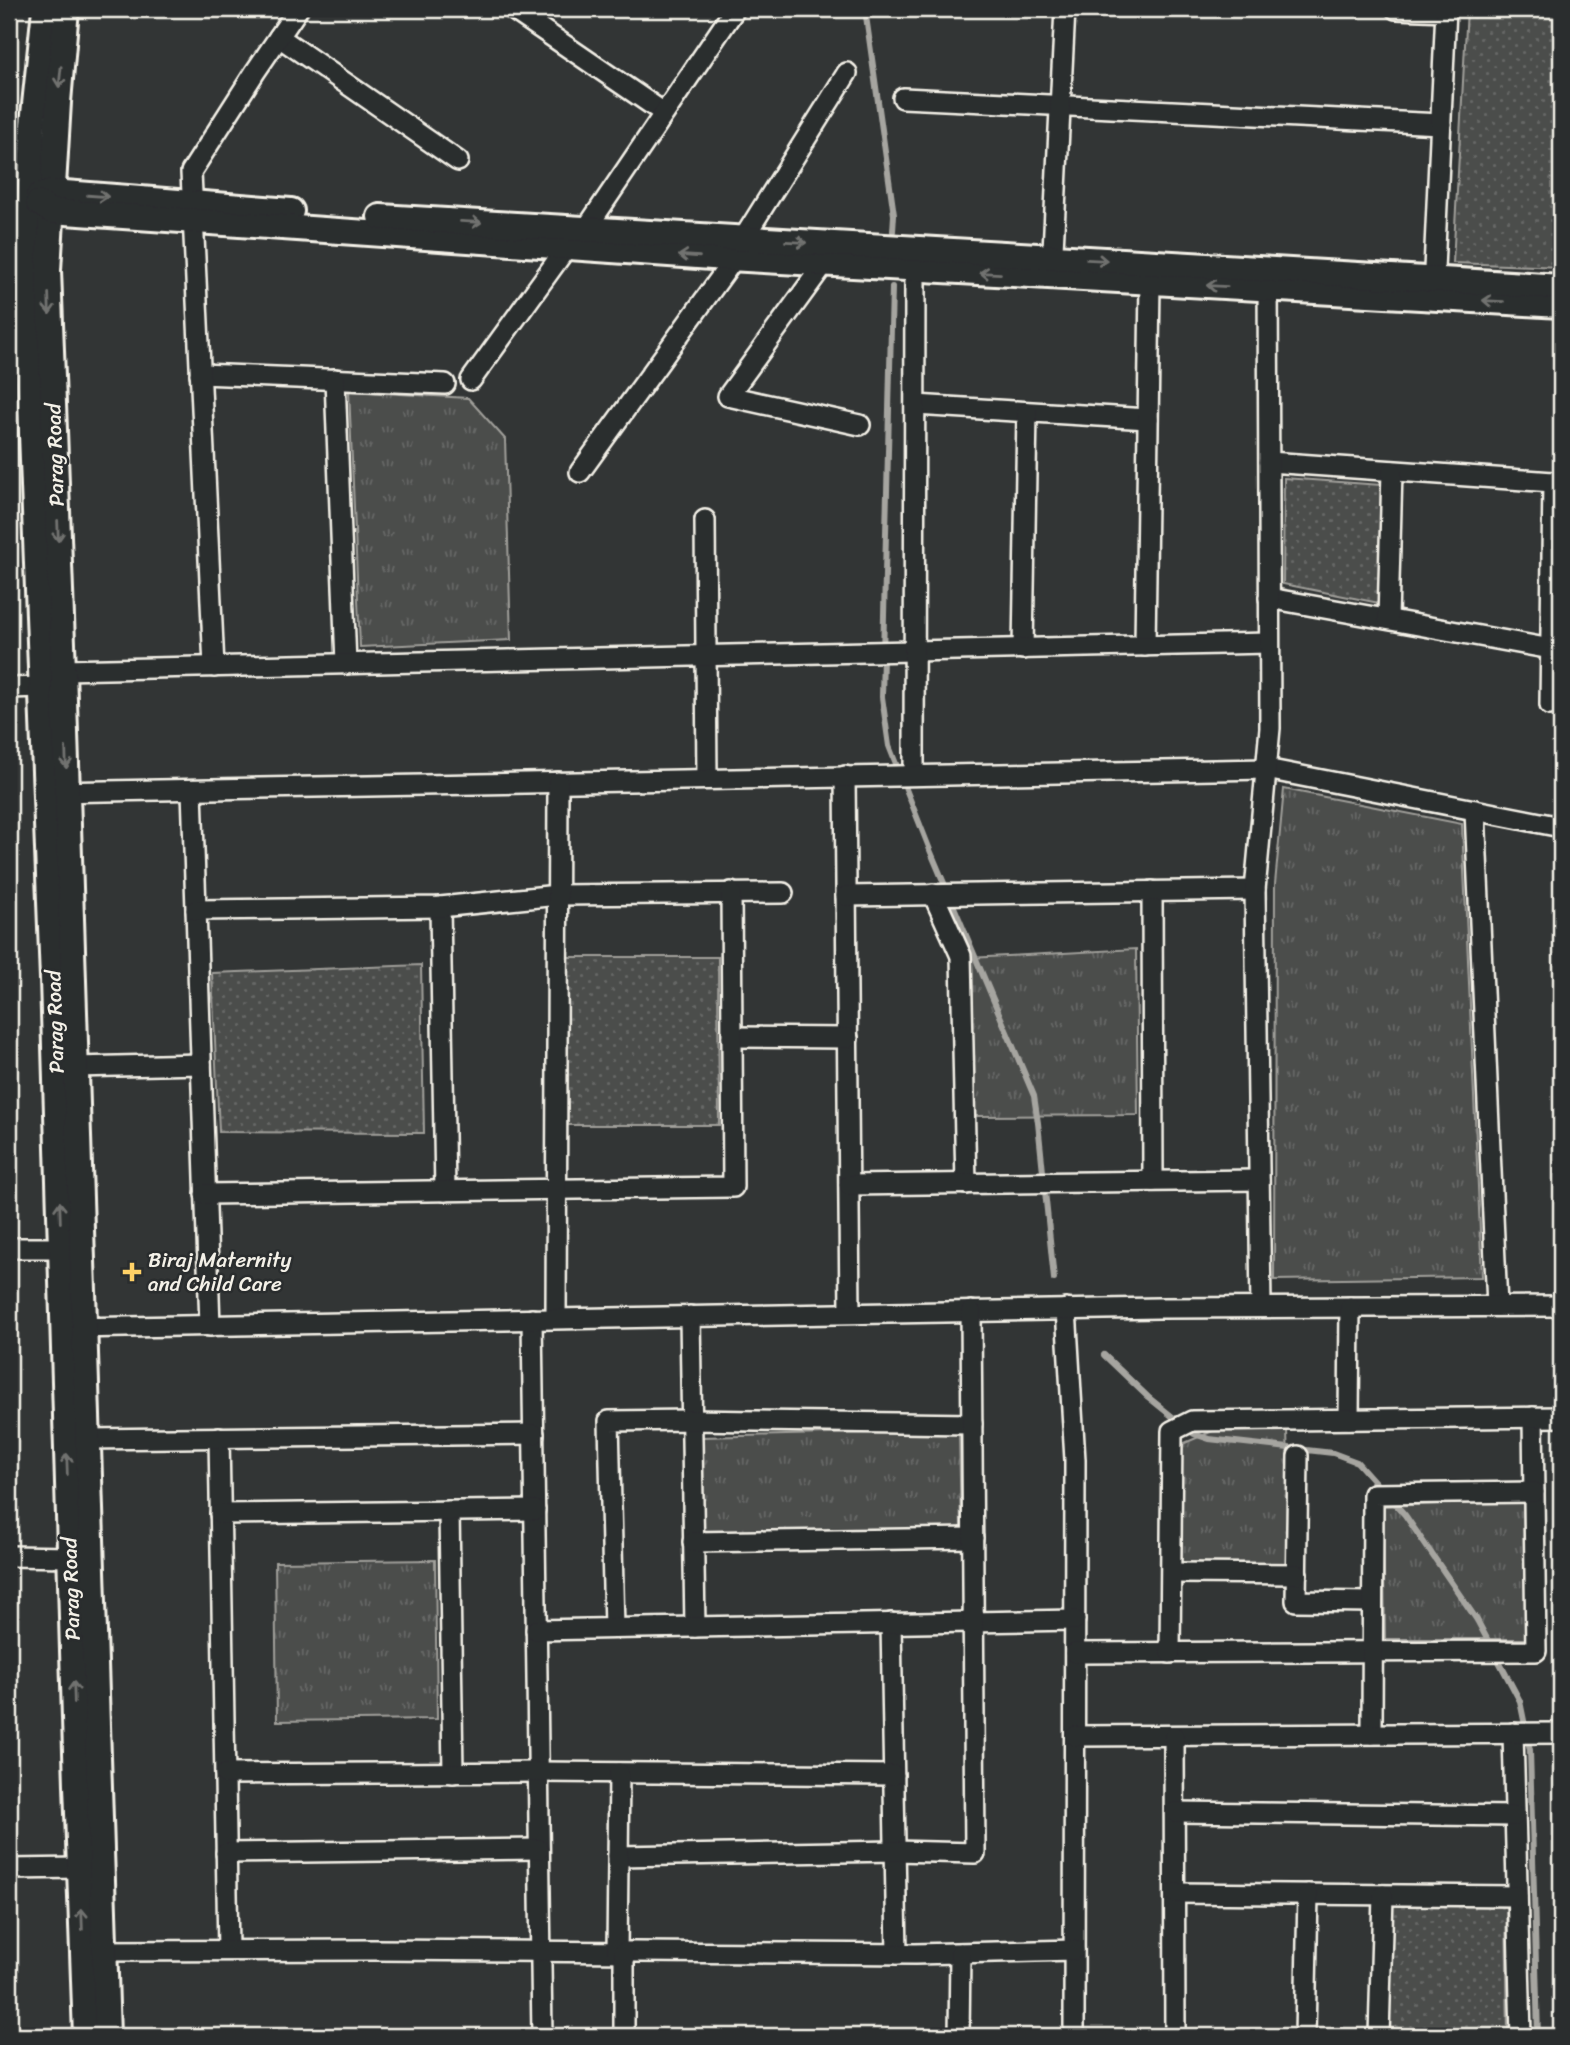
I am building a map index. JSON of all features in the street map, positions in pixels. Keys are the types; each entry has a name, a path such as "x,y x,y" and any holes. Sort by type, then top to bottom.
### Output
{"street":[{"name":"Parag Road","path":"45,9 33,124 45,200"},
{"name":"Parag Road","path":"66,9 58,102 45,200 29,242 27,304 42,687 56,792 75,1067 70,1557 80,1868 107,2036"},
{"path":"214,667 191,172 298,9"},
{"path":"512,9 664,113"},
{"path":"471,380 567,247 586,229 735,9"},
{"path":"1052,267 1065,9"},
{"path":"1396,9 1446,10 1433,289"},
{"path":"279,37 458,161"},
{"path":"580,472 739,249 847,73"},
{"path":"903,99 1441,124"},
{"path":"45,200 567,247 739,249 1268,279 1433,289 1561,305"},
{"path":"192,212 354,216 586,229 739,249 824,264 915,269 1052,267 1150,282 1268,279"},
{"name":"Parag Road","path":"29,242 48,270 63,670 56,792 61,1248 87,1438 93,1951 86,2036"},
{"path":"824,264 728,396 860,425"},
{"path":"911,775 905,652 915,405 915,269"},
{"path":"1261,1307 1255,890 1270,728 1268,279"},
{"path":"1145,646 1150,282"},
{"path":"1433,289 1561,287"},
{"path":"200,374 445,384"},
{"path":"335,379 346,664"},
{"path":"915,405 1148,419"},
{"path":"1023,649 1027,412"},
{"path":"1269,463 1553,482 1550,705"},
{"path":"1388,619 1392,471"},
{"path":"705,520 707,779"},
{"path":"1269,598 1551,649"},
{"path":"63,670 1269,643"},
{"path":"9,688 42,687"},
{"path":"56,792 1266,769 1561,827"},
{"path":"845,776 850,1313"},
{"path":"556,1318 558,782"},
{"path":"192,790 210,1326"},
{"path":"1475,810 1497,1306"},
{"path":"846,895 1255,890"},
{"path":"1152,891 1153,1181"},
{"path":"205,1194 733,1187 731,892"},
{"path":"196,909 440,906 558,895 783,893"},
{"path":"937,894 961,956 966,1184"},
{"path":"440,906 445,1191"},
{"path":"732,1037 848,1038"},
{"path":"75,1067 201,1064"},
{"path":"849,1185 1259,1180"},
{"path":"9,1248 61,1248"},
{"path":"73,1328 1066,1309 1561,1306"},
{"path":"1349,1419 1350,1307"},
{"path":"1066,1309 1075,1460 1074,2036"},
{"path":"618,1856 895,1851 975,1853 971,1311"},
{"path":"690,1316 695,1627"},
{"path":"532,1319 542,2036"},
{"path":"1075,1653 1536,1651 1533,1417"},
{"path":"1170,1653 1172,1431 1192,1421 1561,1417"},
{"path":"614,1628 608,1421 972,1424"},
{"path":"87,1438 534,1434"},
{"path":"219,1437 228,1950"},
{"path":"1298,1456 1297,1601 1372,1602"},
{"path":"1372,1734 1373,1494 1534,1492"},
{"path":"220,1514 535,1510"},
{"path":"449,1511 453,1773"},
{"path":"693,1542 973,1538"},
{"path":"9,1556 70,1557"},
{"path":"1172,1573 1297,1574"},
{"path":"536,1630 1075,1620"},
{"path":"891,1623 897,1954"},
{"path":"1521,2036 1515,1816 1524,1733"},
{"path":"1075,1736 1561,1733"},
{"path":"1174,1736 1175,2036"},
{"path":"225,1774 538,1772 894,1775"},
{"path":"619,1773 618,1856 624,2036"},
{"path":"1175,1812 1515,1816"},
{"path":"226,1853 539,1849"},
{"path":"9,1869 80,1868"},
{"path":"1175,1893 1517,1896"},
{"path":"1305,2036 1308,1894"},
{"path":"1379,2036 1382,1895"},
{"path":"93,1951 897,1954 1074,1950"},
{"path":"960,1953 960,2036"}],"green space":[{"path":"1467,9 1561,9 1561,267 1453,263"},
{"path":"349,391 468,398 505,439 511,640 360,647"},
{"path":"1284,478 1381,485 1379,603 1283,584"},
{"path":"1284,789 1462,824 1482,1277 1274,1280 1275,884"},
{"path":"1136,949 1138,1115 974,1116 969,958"},
{"path":"567,957 718,957 719,1125 568,1125"},
{"path":"421,965 424,1133 219,1132 212,973"},
{"path":"1287,1429 1291,1569 1180,1570 1180,1445 1215,1430"},
{"path":"959,1431 961,1529 704,1535 701,1437"},
{"path":"1523,1501 1526,1639 1385,1639 1383,1506"},
{"path":"435,1560 437,1719 277,1721 275,1562"},
{"path":"1506,1904 1508,2036 1390,2036 1388,1905"}],"waterway":[{"path":"865,9 894,215 893,231"},
{"path":"892,287 882,697 889,746 1034,1096 1054,1279"},
{"path":"1104,1355 1148,1397 1194,1434 1209,1439 1333,1453 1357,1462 1382,1490"},
{"path":"1390,1498 1405,1515 1477,1620 1520,1701 1530,1750 1538,2036"}],"place":[{"name":"Biraj Maternity and Child Care","path":"132,1272"}]}
